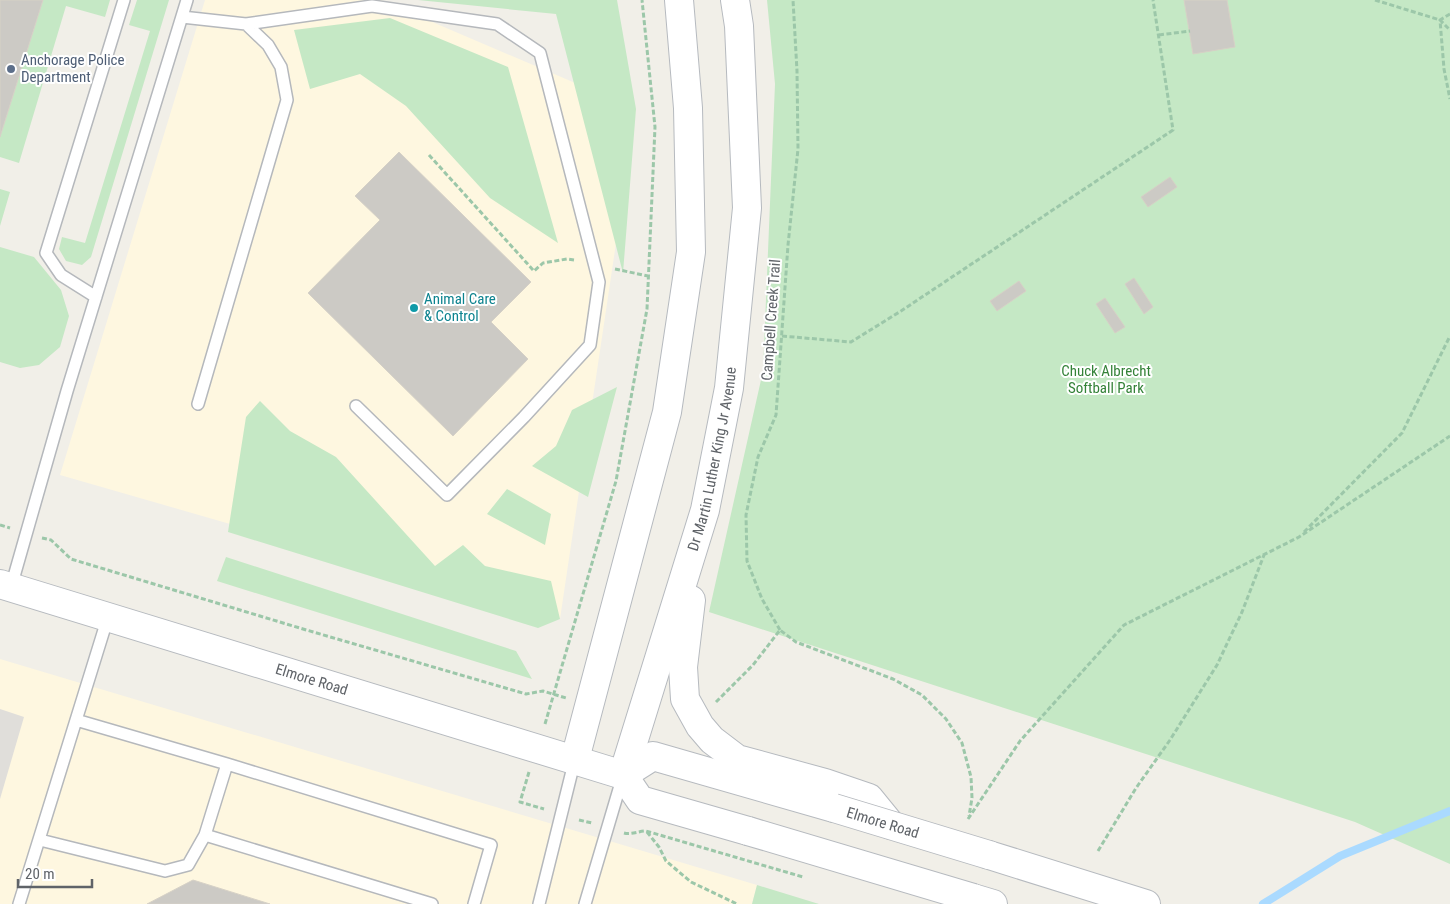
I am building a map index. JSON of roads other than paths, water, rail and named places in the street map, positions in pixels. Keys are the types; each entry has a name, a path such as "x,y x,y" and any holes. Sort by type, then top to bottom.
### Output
{"main road":[{"path":"575,759 667,412 691,252 688,108 679,0"},
{"name":"Dr Martin Luther King Jr Avenue","path":"623,775 705,510 729,388 747,208 739,26 735,0"},
{"path":"705,510 688,615 683,667 685,699 700,726 712,740 737,759 869,798 891,826"},
{"name":"Elmore Road","path":"5,586 623,775 653,756 834,808 1146,904"},
{"path":"623,775 640,800 993,904"}],"lane":[{"path":"96,297 61,275 46,253 124,0"},
{"path":"5,586 27,533 67,391 187,0"},
{"path":"182,17 246,24 372,6 497,24 540,53 599,282 590,345 524,417 447,494 356,406"},
{"path":"198,404 287,100 281,67 268,45 246,24"},
{"path":"19,904 108,617"},
{"path":"76,720 492,845 474,904"},
{"path":"539,904 575,759"},
{"path":"40,840 165,871 188,865 206,835 227,764"},
{"name":"Dr Martin Luther King Jr Avenue","path":"585,904 623,775"},
{"path":"206,835 432,904"}],"waterway":[{"path":"1263,904 1340,856 1450,811"}],"place":[{"name":"Anchorage Police Department","path":"11,69"},
{"name":"Animal Care & Control","path":"414,308"}],"park label":[{"name":"Chuck Albrecht Softball Park","path":"1106,380"}]}
